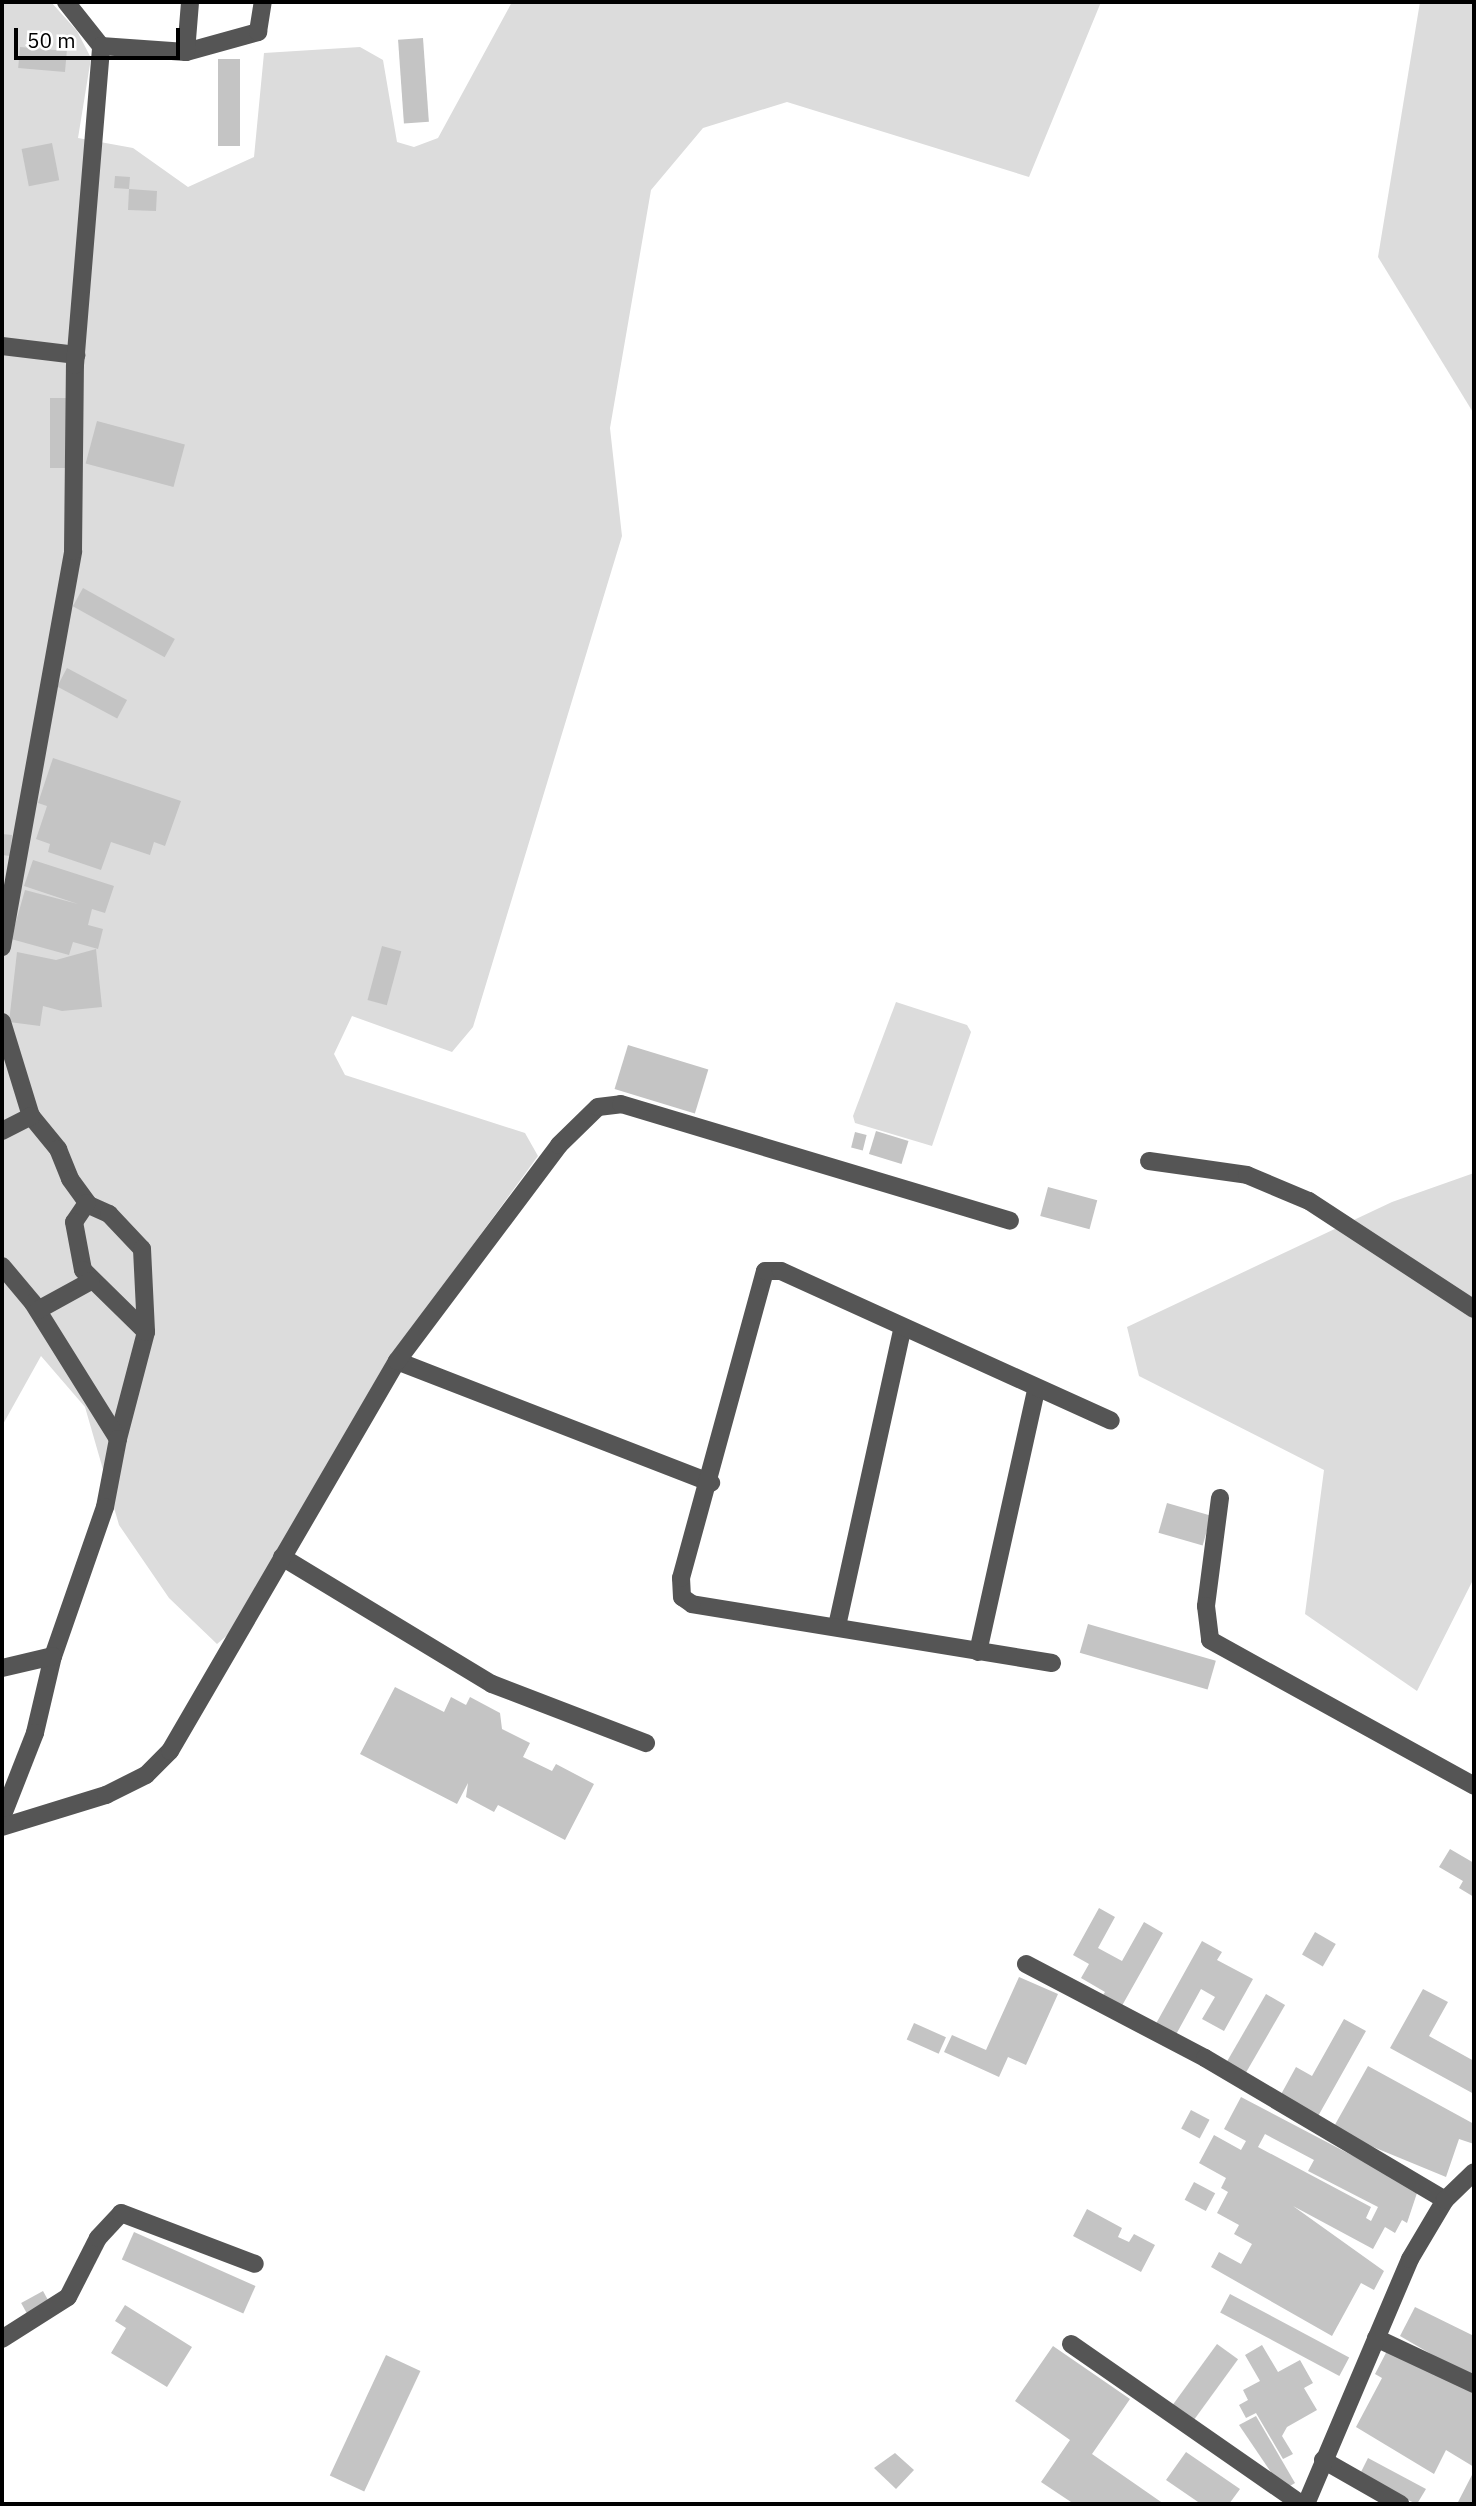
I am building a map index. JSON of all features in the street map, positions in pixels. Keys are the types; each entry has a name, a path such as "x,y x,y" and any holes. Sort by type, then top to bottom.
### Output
{"street":[{"path":"2,947 73,551 76,355 101,46 66,2"},
{"path":"186,52 190,2"},
{"path":"101,46 186,52 258,32 263,2"},
{"path":"2,346 76,355"},
{"path":"2,1022 31,1116 87,1203 108,1214 142,1250 146,1332 118,1439 105,1507 52,1656 35,1733 2,1817"},
{"path":"2,1827 106,1795 146,1775 190,1724 282,1558 397,1361 559,1144 598,1107 621,1104 1010,1221"},
{"path":"4,1129 31,1116"},
{"path":"1149,1161 1247,1175 1308,1201 1474,1309"},
{"path":"87,1203 74,1222 83,1270 91,1281 146,1332"},
{"path":"2,1265 38,1310 118,1439"},
{"path":"1052,1663 837,1626 710,1608 682,1597 681,1578 711,1483 765,1271 781,1270 902,1330 1036,1391 1111,1421"},
{"path":"38,1310 91,1281"},
{"path":"837,1626 902,1330"},
{"path":"397,1361 711,1483"},
{"path":"978,1652 1036,1391"},
{"path":"1220,1498 1206,1606 1210,1640 1474,1786"},
{"path":"282,1558 492,1684 646,1743"},
{"path":"2,1668 52,1656"},
{"path":"1026,1964 1216,2065 1446,2200"},
{"path":"1071,2344 1303,2504 1410,2259 1446,2200 1474,2172"},
{"path":"2,2339 68,2297 98,2238 121,2213 256,2264"},
{"path":"1376,2338 1474,2384"},
{"path":"1323,2460 1400,2504"}],"shaded area":[{"path":"2,2 51,2 77,31 91,58 78,138 133,148 188,187 254,157 264,53 360,47 383,60 397,142 414,147 438,138 512,2 1101,2 1029,177 787,102 703,128 651,190 610,428 622,536 473,1027 452,1052 352,1016 334,1054 345,1075 525,1133 538,1156 391,1357 230,1633 217,1644 169,1598 119,1525 85,1407 41,1356 2,1426"},
{"path":"1420,2 1474,2 1474,414 1378,257"},
{"path":"896,1002 967,1025 971,1032 932,1146 855,1123 853,1116"},
{"path":"1474,1173 1474,1578 1417,1691 1305,1614 1324,1470 1139,1376 1127,1327 1392,1202"}],"building":[{"path":"423,38 429,122 404,124 398,40"},
{"path":"20,47 67,51 65,72 18,68"},
{"path":"218,59 240,59 240,146 218,146"},
{"path":"52,143 59,180 29,186 22,149"},
{"path":"115,176 130,177 129,189 114,188"},
{"path":"129,189 157,191 156,211 128,210"},
{"path":"50,398 70,398 70,468 50,468"},
{"path":"97,421 185,445 174,487 86,464"},
{"path":"83,588 175,639 165,657 73,606"},
{"path":"67,668 127,700 117,718 57,687"},
{"path":"53,758 181,801 165,846 154,842 150,855 111,842 101,870 48,852 50,844 36,839 47,806 38,803"},
{"path":"2,834 12,835 10,856 2,855"},
{"path":"33,860 114,886 105,913 92,909 88,925 103,929 98,949 73,942 69,955 11,939 25,890 78,904 24,886"},
{"path":"382,946 401,951 387,1005 368,1000"},
{"path":"96,949 102,1007 62,1011 43,1006 40,1026 9,1022 17,952 56,960"},
{"path":"628,1045 708,1070 695,1114 615,1089"},
{"path":"876,1131 909,1141 901,1164 869,1154"},
{"path":"855,1132 867,1135 863,1150 851,1148"},
{"path":"1048,1187 1097,1200 1089,1229 1040,1216"},
{"path":"1167,1503 1211,1516 1203,1545 1158,1533"},
{"path":"1088,1624 1216,1661 1208,1689 1080,1653"},
{"path":"395,1687 444,1712 451,1697 466,1705 470,1697 500,1713 502,1729 530,1743 523,1757 552,1771 556,1764 594,1784 565,1840 498,1805 494,1812 466,1797 468,1783 457,1804 360,1754"},
{"path":"1450,1849 1474,1863 1474,1897 1459,1888 1463,1881 1439,1867"},
{"path":"1099,1908 1115,1917 1098,1948 1122,1961 1144,1922 1163,1933 1119,2011 1100,2000 1105,1992 1081,1978 1089,1964 1073,1955"},
{"path":"1315,1932 1336,1944 1323,1967 1302,1955"},
{"path":"1202,1941 1222,1952 1217,1960 1253,1979 1224,2031 1202,2019 1215,1997 1201,1989 1173,2040 1153,2029"},
{"path":"1019,1977 1058,1994 1026,2065 1008,2057 999,2077 944,2052 952,2035 986,2050"},
{"path":"1423,1989 1448,2002 1429,2036 1474,2061 1474,2094 1390,2048"},
{"path":"1266,1994 1285,2005 1243,2079 1224,2068"},
{"path":"1344,2019 1366,2031 1317,2118 1279,2098 1296,2067 1312,2076"},
{"path":"914,2023 946,2037 939,2054 907,2039"},
{"path":"1368,2066 1474,2124 1474,2144 1459,2139 1446,2177 1332,2130"},
{"path":"1241,2097 1418,2190 1407,2223 1402,2220 1395,2233 1385,2227 1373,2249 1293,2206 1384,2271 1374,2290 1361,2283 1332,2336 1211,2267 1219,2252 1241,2264 1252,2244 1234,2234 1239,2225 1217,2213 1228,2192 1221,2188 1226,2178 1199,2163 1214,2135 1241,2150 1246,2141 1224,2129","holes":["1265,2134 1314,2160 1308,2171 1378,2207 1371,2221 1366,2218 1371,2207 1258,2147"]},
{"path":"1191,2110 1210,2120 1200,2138 1181,2129"},
{"path":"1194,2182 1215,2193 1206,2211 1185,2200"},
{"path":"1087,2209 1122,2228 1118,2237 1129,2242 1134,2234 1155,2245 1141,2272 1073,2236"},
{"path":"134,2232 256,2286 243,2314 122,2259"},
{"path":"43,2291 52,2307 30,2319 21,2303"},
{"path":"1230,2294 1349,2357 1339,2376 1220,2313"},
{"path":"125,2305 192,2347 167,2387 111,2353 126,2328 115,2321"},
{"path":"1415,2307 1474,2336 1474,2379 1400,2336"},
{"path":"1217,2344 1238,2359 1190,2425 1169,2410"},
{"path":"1262,2345 1278,2372 1300,2360 1313,2383 1304,2388 1317,2410 1287,2427 1282,2436 1293,2454 1283,2459 1256,2413 1246,2418 1239,2405 1248,2400 1243,2390 1260,2381 1245,2355"},
{"path":"1053,2346 1130,2399 1092,2454 1164,2504 1074,2504 1041,2482 1070,2440 1015,2401"},
{"path":"1389,2347 1474,2391 1474,2467 1446,2450 1434,2474 1356,2427 1382,2378 1375,2374"},
{"path":"386,2355 420,2371 364,2492 330,2476"},
{"path":"1256,2416 1295,2483 1283,2490 1239,2425"},
{"path":"1186,2452 1240,2489 1229,2504 1201,2504 1166,2480"},
{"path":"895,2453 914,2470 896,2489 874,2468"},
{"path":"1368,2458 1426,2489 1417,2504 1358,2478"},
{"path":"1474,2471 1474,2504 1457,2504"}]}
